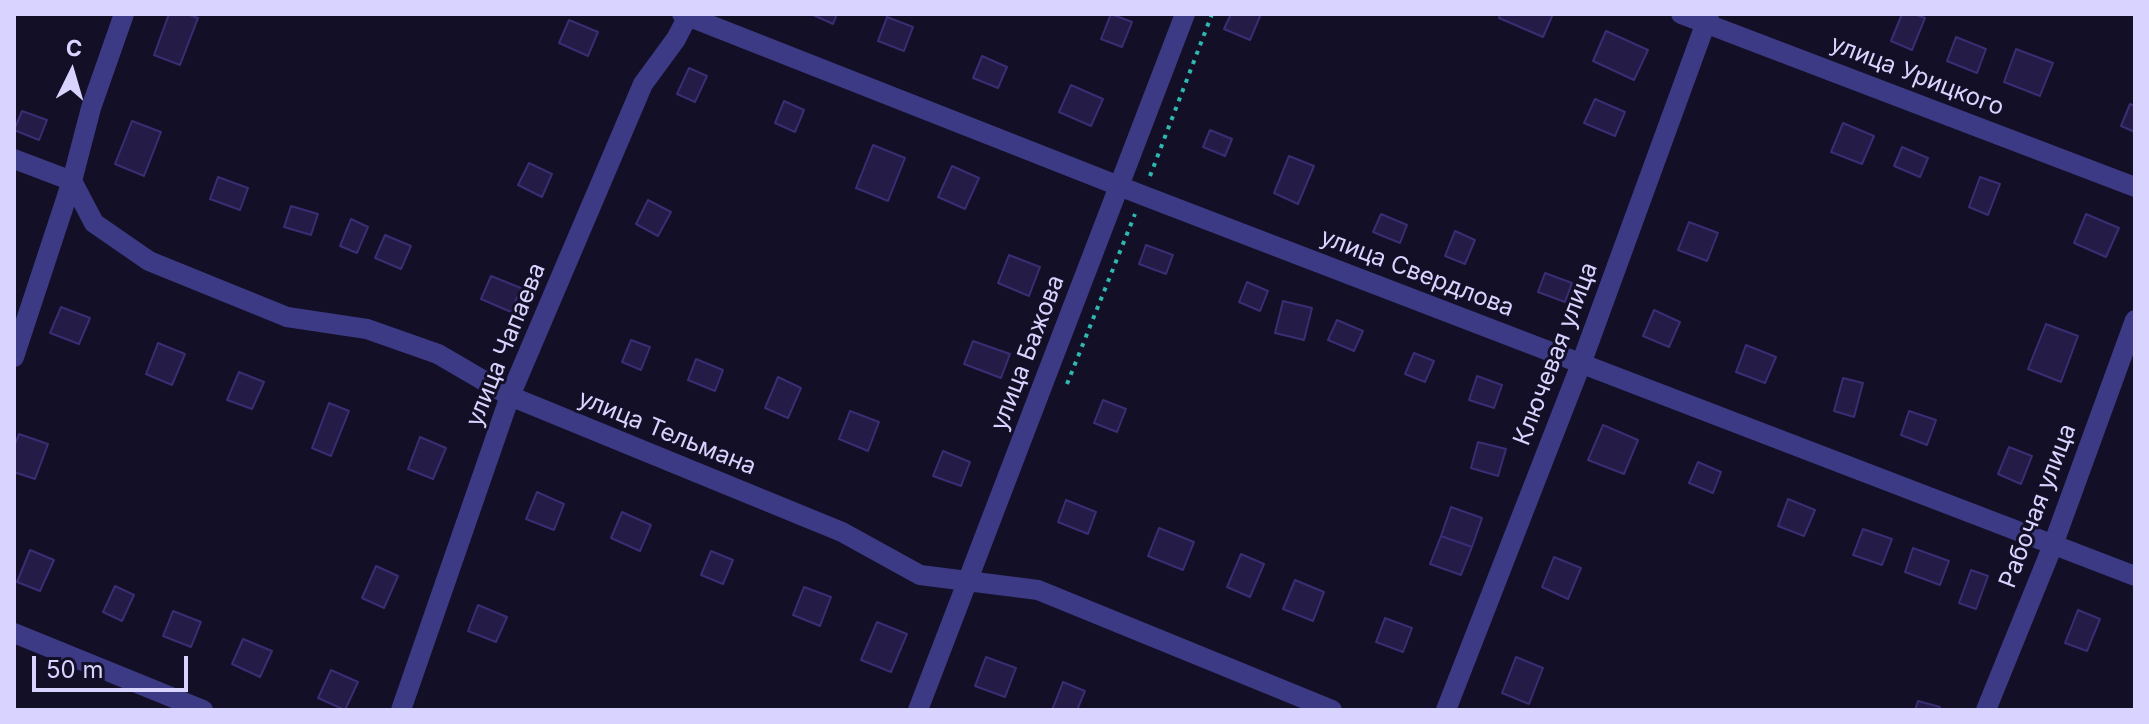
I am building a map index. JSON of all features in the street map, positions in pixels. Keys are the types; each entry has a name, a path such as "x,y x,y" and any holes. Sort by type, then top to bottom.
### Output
{"street":[{"path":"14,357 72,181 91,108 124,14"},
{"name":"улица Бажова","path":"918,710 1185,14"},
{"name":"улица Урицкого","path":"1681,14 1707,19 2135,187"},
{"name":"улица Свердлова","path":"687,15 1120,186 2135,576"},
{"name":"улица Чапаева","path":"401,710 510,396 643,84 687,15"},
{"name":"Ключевая улица","path":"1446,710 1581,364 1707,19"},
{"path":"14,159 72,181"},
{"name":"улица Тельмана","path":"72,181 94,223 149,261 287,317 367,329 438,354 510,396 842,532 920,575 1038,590 1332,710"},
{"name":"Рабочая улица","path":"1986,710 2053,545 2135,320"},
{"path":"14,633 203,710"}],"building":[{"path":"169,14 187,14 198,18 180,65 154,55"},
{"path":"811,14 837,14 833,24"},
{"path":"1111,14 1132,22 1122,47 1101,39"},
{"path":"1231,14 1261,14 1250,40 1224,29"},
{"path":"1500,14 1553,14 1543,37 1499,18"},
{"path":"1902,14 1925,18 1912,50 1891,41"},
{"path":"887,17 913,27 904,51 878,41"},
{"path":"569,20 598,32 588,56 559,43"},
{"path":"1606,31 1648,50 1634,80 1593,61"},
{"path":"1956,37 1986,49 1977,73 1947,61"},
{"path":"2016,49 2053,63 2040,96 2004,82"},
{"path":"982,56 1007,67 998,88 973,78"},
{"path":"689,68 707,76 695,102 677,94"},
{"path":"1071,85 1103,99 1091,126 1059,112"},
{"path":"1595,99 1625,112 1615,136 1584,123"},
{"path":"784,101 804,110 795,132 775,123"},
{"path":"2130,104 2135,106 2135,132 2121,126"},
{"path":"22,111 47,120 39,140 14,130"},
{"path":"132,121 161,132 144,176 115,164"},
{"path":"1843,123 1874,136 1862,164 1831,152"},
{"path":"1210,130 1232,139 1225,156 1203,147"},
{"path":"873,145 905,158 888,201 856,188"},
{"path":"1902,147 1928,158 1920,177 1894,166"},
{"path":"1289,156 1314,166 1298,204 1274,193"},
{"path":"529,163 552,174 542,197 518,185"},
{"path":"952,166 979,178 965,209 938,197"},
{"path":"218,177 248,188 240,210 210,199"},
{"path":"1980,177 2000,184 1988,215 1969,207"},
{"path":"648,200 671,212 658,236 636,224"},
{"path":"291,206 318,214 311,235 284,227"},
{"path":"1381,214 1407,225 1400,243 1373,232"},
{"path":"2086,214 2119,228 2106,257 2074,243"},
{"path":"351,219 368,227 357,253 340,246"},
{"path":"1689,222 1718,233 1707,261 1678,250"},
{"path":"1455,231 1475,240 1465,264 1445,256"},
{"path":"385,235 411,246 401,269 375,258"},
{"path":"1146,245 1173,255 1166,274 1139,264"},
{"path":"1009,255 1040,267 1029,296 998,283"},
{"path":"1545,273 1572,283 1565,302 1538,292"},
{"path":"491,276 521,288 511,312 481,299"},
{"path":"1247,282 1268,291 1260,311 1239,302"},
{"path":"1283,301 1312,308 1304,340 1275,333"},
{"path":"61,307 90,318 79,344 50,333"},
{"path":"1654,310 1680,322 1669,347 1643,336"},
{"path":"1337,320 1363,331 1354,351 1328,340"},
{"path":"2046,324 2078,336 2061,382 2028,369"},
{"path":"631,340 650,347 641,370 622,362"},
{"path":"973,341 1010,354 1001,378 964,364"},
{"path":"158,343 185,354 172,385 146,374"},
{"path":"1746,345 1776,357 1765,383 1736,372"},
{"path":"1414,353 1434,361 1425,382 1405,374"},
{"path":"696,359 723,370 715,391 688,380"},
{"path":"239,372 264,382 252,409 227,400"},
{"path":"1477,376 1502,385 1494,408 1469,400"},
{"path":"778,377 801,388 788,418 765,408"},
{"path":"1843,378 1863,383 1854,417 1834,411"},
{"path":"1103,400 1126,409 1117,432 1094,423"},
{"path":"329,403 349,411 331,456 312,448"},
{"path":"850,411 879,422 868,451 839,439"},
{"path":"1909,411 1936,420 1927,445 1901,435"},
{"path":"1603,425 1638,440 1624,474 1588,460"},
{"path":"19,434 48,444 35,479 14,472 14,447"},
{"path":"420,437 446,448 433,479 408,469"},
{"path":"1478,442 1506,449 1498,476 1471,468"},
{"path":"2009,447 2032,456 2021,484 1998,474"},
{"path":"943,451 970,462 961,486 933,476"},
{"path":"1698,462 1721,472 1713,493 1689,483"},
{"path":"537,492 564,504 554,530 526,519"},
{"path":"1788,499 1815,510 1804,536 1778,526"},
{"path":"1066,500 1096,512 1088,534 1058,522"},
{"path":"1451,507 1482,518 1472,547 1441,536"},
{"path":"622,512 651,525 640,551 611,538"},
{"path":"1159,528 1194,542 1183,570 1148,556"},
{"path":"1863,529 1892,539 1882,565 1853,555"},
{"path":"1441,536 1472,547 1461,575 1430,564"},
{"path":"1913,548 1949,561 1940,585 1905,572"},
{"path":"30,550 54,560 40,591 17,582"},
{"path":"711,551 733,560 723,584 701,575"},
{"path":"1241,554 1264,564 1250,597 1227,587"},
{"path":"1554,557 1581,568 1568,599 1542,587"},
{"path":"376,566 398,576 384,608 362,598"},
{"path":"1971,570 1988,576 1976,609 1959,603"},
{"path":"1295,580 1324,592 1313,621 1283,609"},
{"path":"115,586 134,595 122,621 103,612"},
{"path":"804,587 831,597 820,626 793,615"},
{"path":"478,605 507,617 496,642 468,631"},
{"path":"2078,610 2100,619 2087,651 2065,643"},
{"path":"173,611 201,622 191,647 163,636"},
{"path":"1385,618 1412,628 1403,652 1376,642"},
{"path":"877,622 907,634 891,672 861,660"},
{"path":"243,639 272,651 260,677 232,664"},
{"path":"986,657 1016,668 1005,697 975,686"},
{"path":"1516,657 1543,668 1529,704 1502,693"},
{"path":"331,670 358,682 345,710 318,698"},
{"path":"1063,682 1085,691 1077,710 1052,710"},
{"path":"1918,701 1940,707 1939,710 1915,710"}]}
